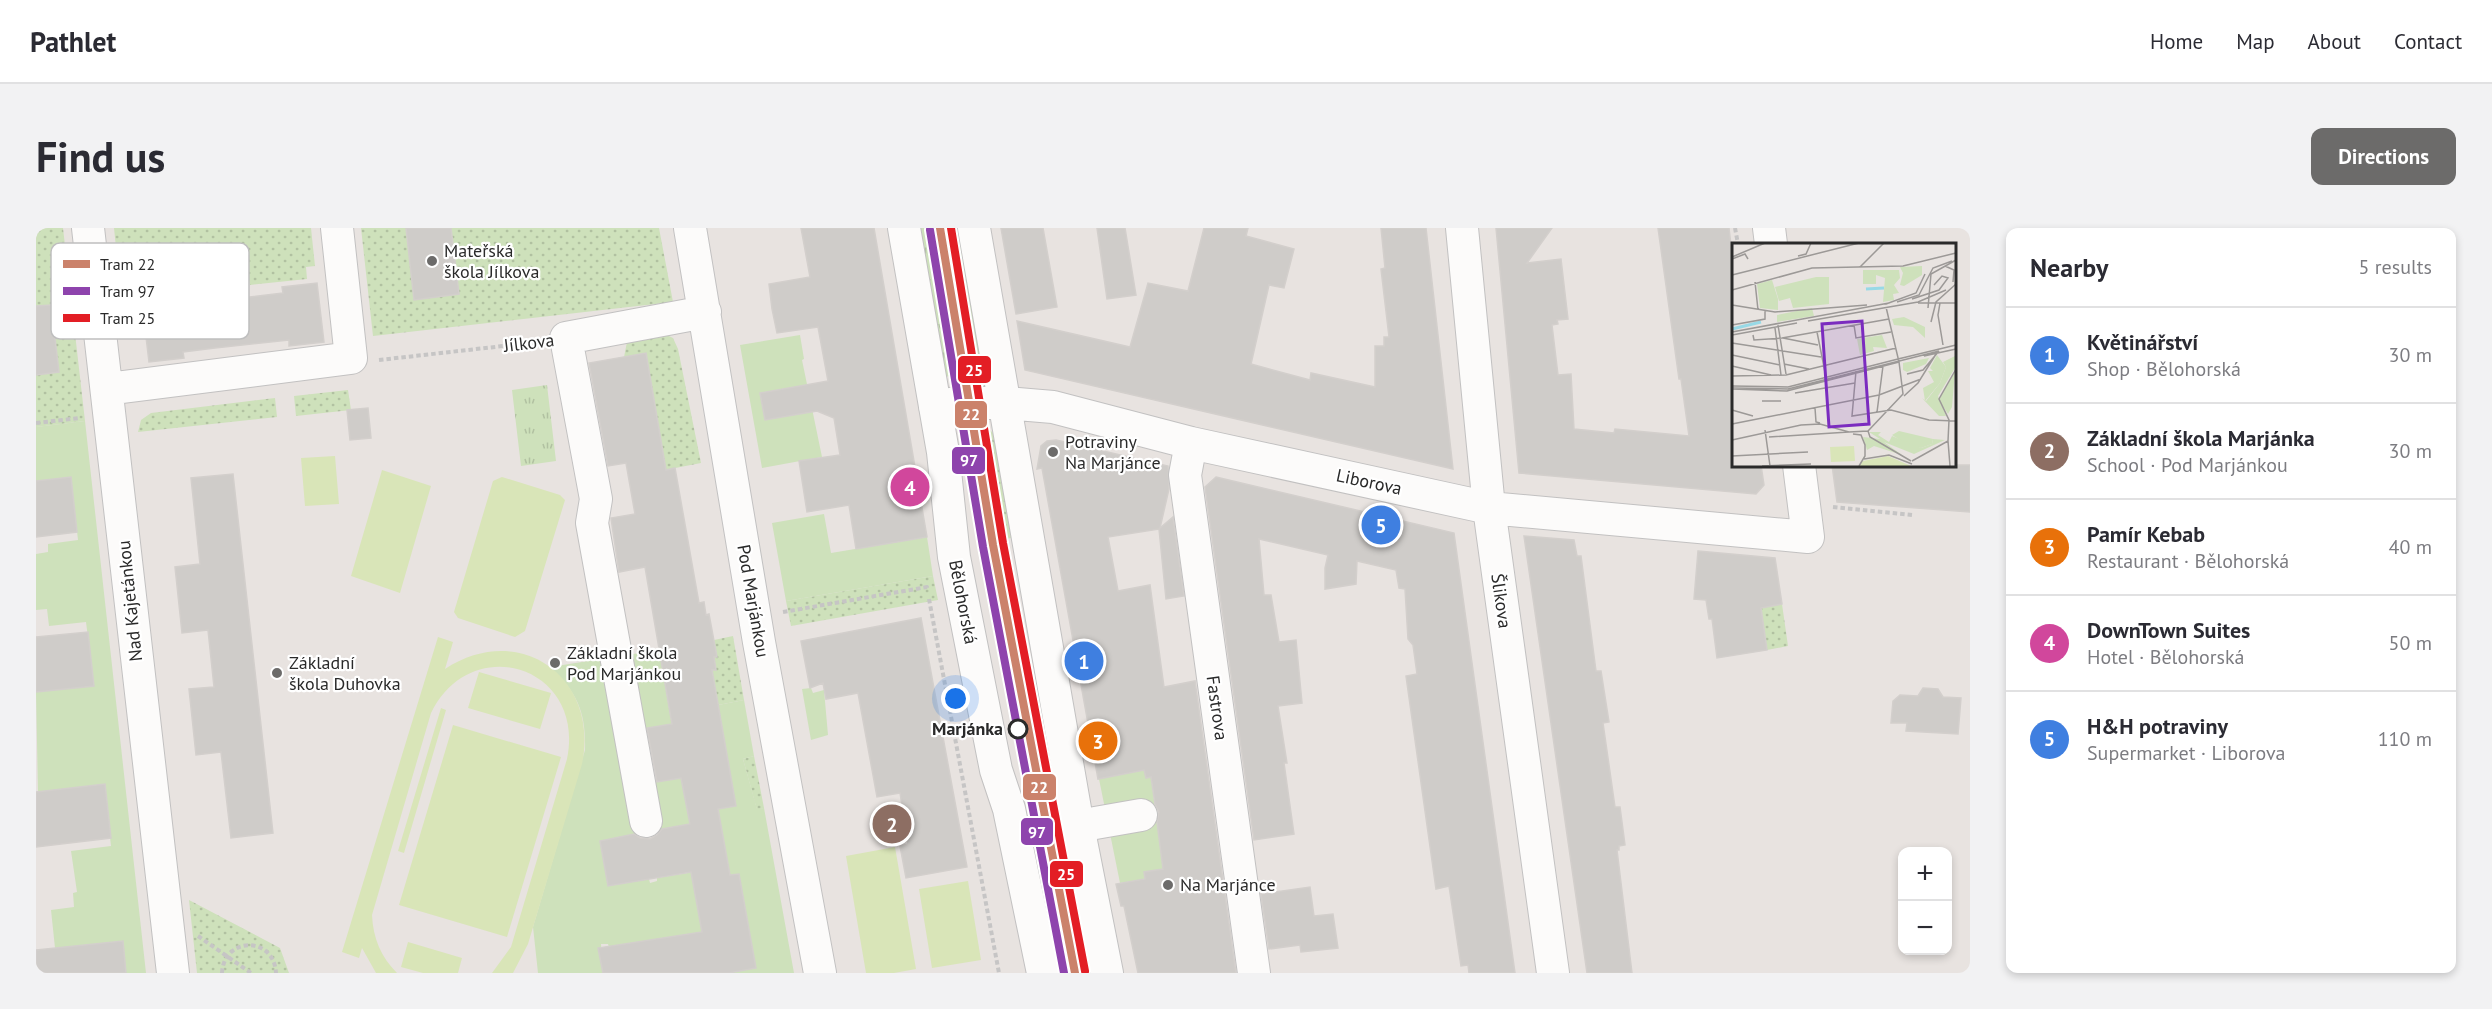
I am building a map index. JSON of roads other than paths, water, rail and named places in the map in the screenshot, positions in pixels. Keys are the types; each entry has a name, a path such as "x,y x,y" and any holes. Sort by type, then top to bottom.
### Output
{"street":[{"name":"Nad Kajetánkou","path":"88,228 90,243"},
{"path":"108,402 351,358 336,228"},
{"name":"Pod Marjánkou","path":"690,228 759,642 820,973"},
{"name":"Bělohorská","path":"904,228 943,452 956,568 996,770 1009,810 1043,973"},
{"path":"974,228 1077,826 1107,973"},
{"name":"Šlikova","path":"1462,228 1489,508 1553,973"},
{"path":"1769,228 1771,243"},
{"name":"Jílkova","path":"646,821 592,523 596,499 566,338 705,312"},
{"name":"Nad Kajetánkou","path":"101,339 173,973"},
{"name":"Liborova","path":"935,407 956,403 1005,403 1053,407 1191,443 1489,508 1808,537 1799,466"},
{"name":"Fastrova","path":"1191,443 1185,475 1254,973"},
{"path":"1077,826 1141,814"}],"tram line":[{"name":"22","path":"940,228 993,545 1075,973"},
{"name":"25","path":"951,228 1003,543 1085,971"},
{"name":"97","path":"930,230 983,547 1064,973"}],"place":[{"name":"Mateřská škola Jílkova","path":"432,261"},
{"name":"Potraviny Na Marjánce","path":"1053,452"},
{"name":"DownTown Suites","path":"910,487"},
{"name":"H&H potraviny","path":"1381,525"},
{"name":"Květinářství","path":"1084,661"},
{"name":"Základní škola Pod Marjánkou","path":"555,663"},
{"name":"Základní škola Duhovka","path":"277,673"},
{"name":"Marjánka","path":"1018,729"},
{"name":"Pamír Kebab","path":"1098,741"},
{"name":"Základní škola Marjánka","path":"892,824"},
{"name":"Na Marjánce","path":"1168,885"}]}
